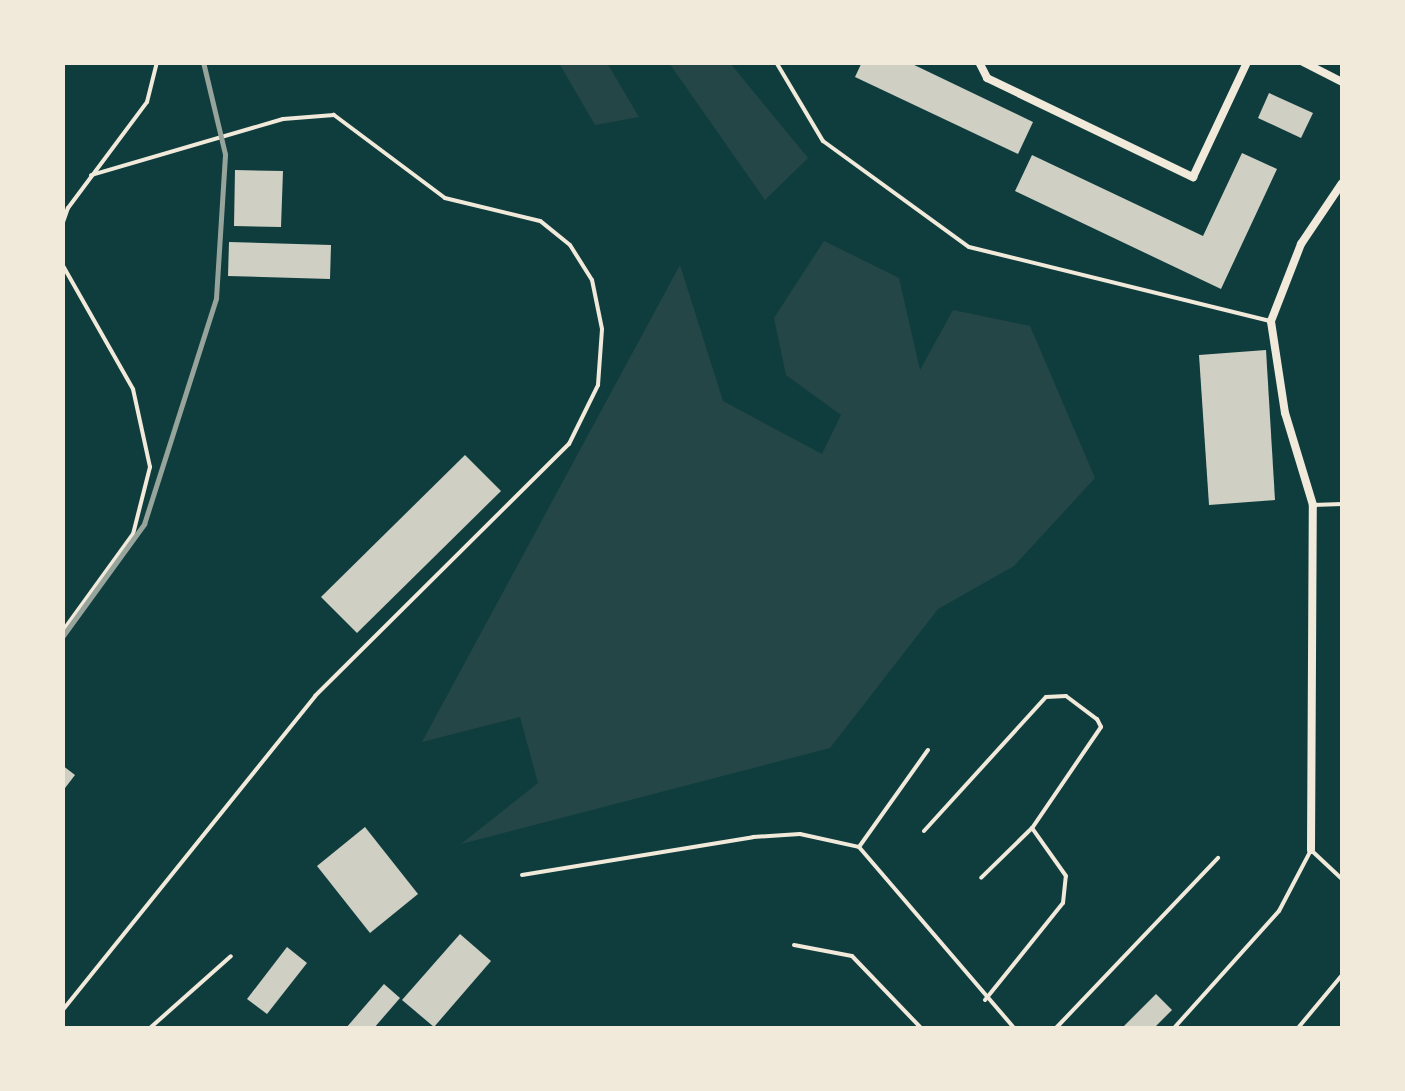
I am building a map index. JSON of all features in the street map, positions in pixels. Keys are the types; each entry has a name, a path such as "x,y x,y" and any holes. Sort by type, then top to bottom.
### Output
{"street":[{"path":"979,62 987,78 1193,177 1247,62"},
{"path":"1302,62 1342,82"},
{"path":"1311,850 1313,505 1285,413 1271,321 1301,244 1341,183"}],"lane":[{"path":"62,225 91,176 147,102 157,62"},
{"path":"776,62 823,141 969,247 1271,321"},
{"path":"62,1011 315,696 570,444 598,385 602,329 592,280 570,245 540,221 445,198 334,116 283,120 91,176"},
{"path":"62,264 132,389 150,467 133,534 62,632"},
{"path":"1313,505 1342,504"},
{"path":"924,831 1033,708 1056,692 1101,726 1032,828 982,878"},
{"path":"859,847 928,750"},
{"path":"985,1000 1063,903 1066,876 1032,828"},
{"path":"522,875 753,837 800,834 859,847 930,926 985,1000 1014,1028"},
{"path":"1174,1028 1278,911 1311,850 1342,879"},
{"path":"1056,1028 1218,858"},
{"path":"1330,867 1342,868"},
{"path":"794,945 852,956 921,1028"},
{"path":"150,1028 231,956"},
{"path":"1298,1028 1342,975"}],"shaded area":[{"path":"559,63 607,63 639,117 595,125"},
{"path":"669,63 730,63 808,158 765,200"},
{"path":"824,241 899,278 920,370 953,310 1030,326 1095,478 1014,566 938,609 830,748 461,844 538,783 520,717 422,742 680,265 723,401 822,454 841,415 786,375 774,318"}],"building":[{"path":"862,62 908,62 1033,122 1018,154 855,77"},
{"path":"1269,93 1313,113 1301,138 1258,118"},
{"path":"1242,153 1277,169 1221,289 1015,191 1032,155 1203,236"},
{"path":"235,170 283,171 281,227 234,226"},
{"path":"229,242 331,245 330,279 228,276"},
{"path":"1266,350 1275,500 1209,505 1199,355"},
{"path":"465,455 501,491 357,633 321,597"},
{"path":"62,765 75,775 62,792"},
{"path":"365,827 418,894 370,933 317,866"},
{"path":"460,934 491,961 434,1027 402,1000"},
{"path":"287,947 307,963 267,1014 247,999"},
{"path":"384,984 400,998 374,1028 346,1028"},
{"path":"1156,994 1172,1010 1154,1028 1122,1028"}],"railway":[{"path":"62,637 144,524 216,298 225,154 203,62"}]}
